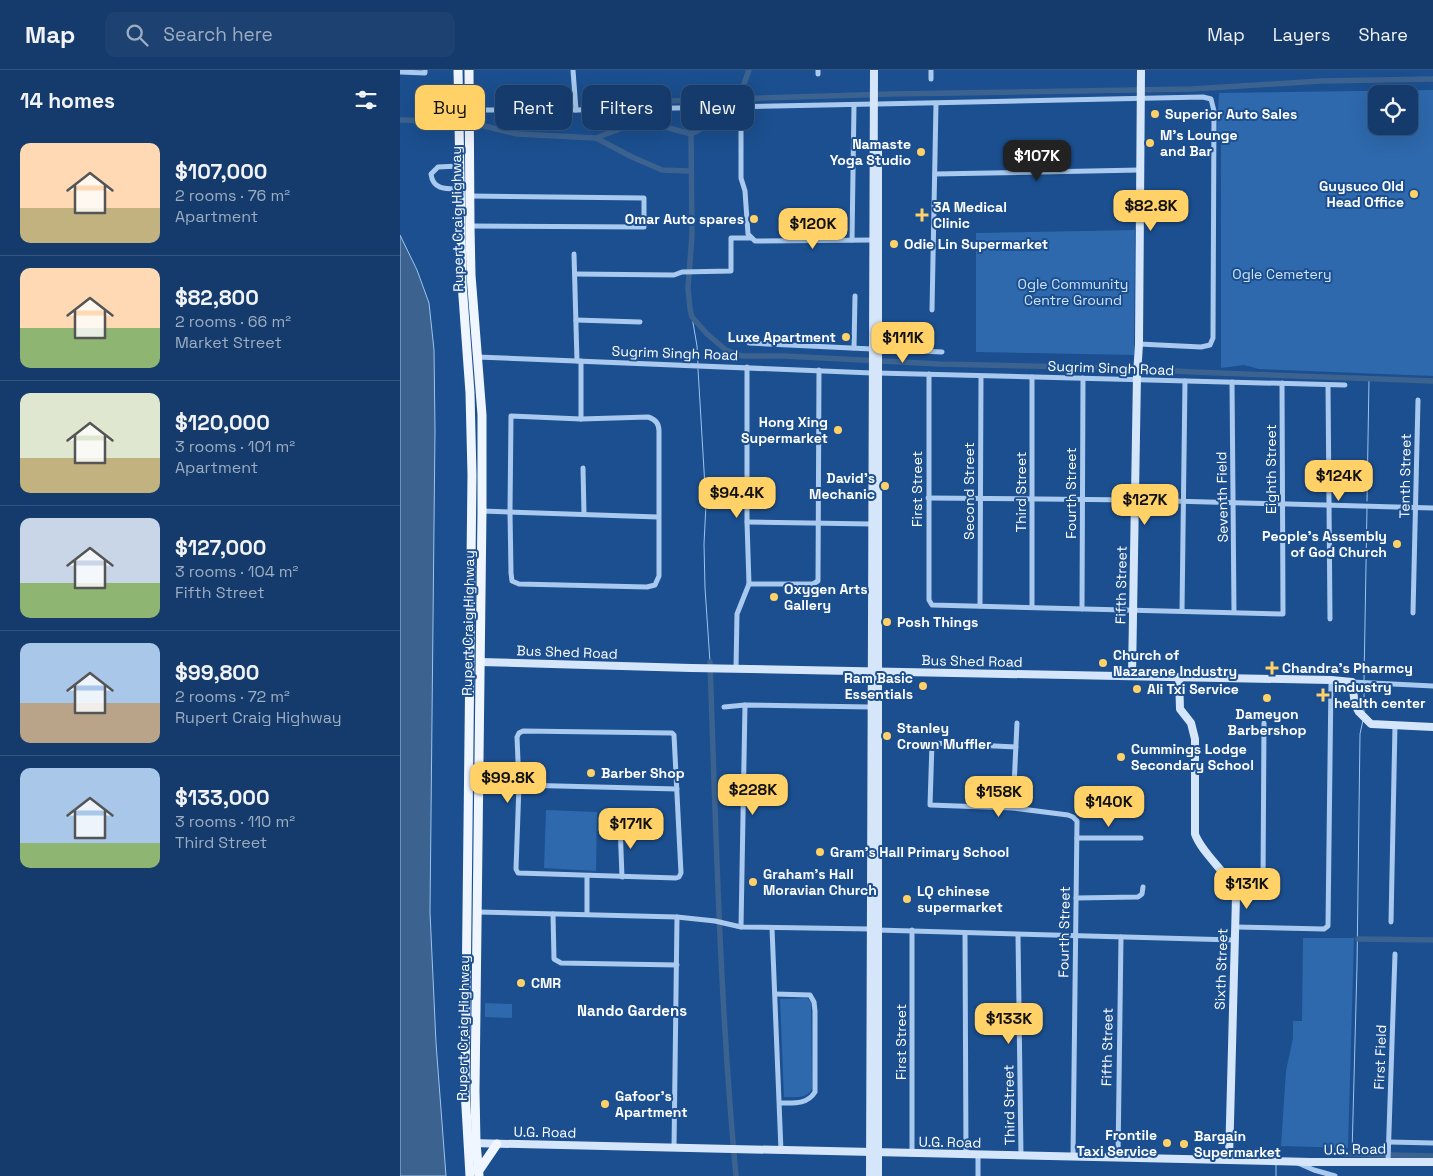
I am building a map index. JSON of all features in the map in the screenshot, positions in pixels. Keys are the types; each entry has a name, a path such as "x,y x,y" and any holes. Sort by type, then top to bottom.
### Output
{"main road":[{"name":"Rupert Craig Highway","path":"458,70 462,283 470,393 472,475 465,1090 476,1175"},
{"name":"Rupert Craig Highway","path":"469,70 469,85"},
{"name":"Rupert Craig Highway","path":"469,130 471,275 482,415 478,912 471,1143"},
{"path":"476,1175 497,1144"}],"street":[{"path":"400,72 425,73 425,70"},
{"path":"574,70 576,110"},
{"path":"874,70 876,99 874,1152 878,1176"},
{"path":"875,349 872,240 876,99 879,70"},
{"path":"931,70 931,79"},
{"name":"Fifth Street","path":"1132,676 1139,344 1141,70"},
{"path":"754,106 854,105 876,99 936,104 1141,94 1211,99 1214,111 1212,338 1210,345 1201,347 1139,344"},
{"path":"932,310 936,104"},
{"path":"852,240 854,105"},
{"path":"485,112 582,110"},
{"path":"741,130 741,178 745,191 748,234 751,238 755,241 872,240"},
{"path":"459,166 438,167 431,174 432,182 440,188 459,189"},
{"path":"935,174 1140,170"},
{"path":"470,196 644,198 644,227 470,226"},
{"path":"575,274 674,274 731,270 731,238 751,238"},
{"path":"574,254 581,419"},
{"path":"854,348 855,296"},
{"path":"576,320 640,322"},
{"path":"749,343 942,352"},
{"name":"Sugrim Singh Road","path":"477,357 981,376 1137,378 1345,385"},
{"path":"736,668 737,614 749,584 747,367"},
{"path":"749,584 813,584 819,579 819,370"},
{"path":"874,930 871,707 874,672 872,524 875,372"},
{"name":"First Street","path":"929,374 928,498 930,603 932,605 980,606"},
{"name":"Second Street","path":"980,606 981,376"},
{"name":"Third Street","path":"1032,377 1032,607"},
{"name":"Fourth Street","path":"1082,609 1083,378"},
{"path":"1182,611 1185,381"},
{"name":"Seventh Field","path":"1232,382 1234,612"},
{"name":"Eighth Street","path":"1234,612 1283,614 1282,384"},
{"path":"1328,385 1330,619"},
{"name":"Tenth Street","path":"1413,613 1418,400"},
{"path":"511,416 581,419 648,417 655,420 659,427 659,576 655,585 647,587 519,584 512,581 510,512 511,416"},
{"path":"583,468 584,514"},
{"path":"928,498 1135,500 1433,508"},
{"path":"482,511 658,517"},
{"path":"747,522 872,524"},
{"path":"980,606 1234,612"},
{"name":"Bus Shed Road","path":"480,662 874,672 1331,680 1352,682"},
{"name":"Sixth Street","path":"1179,677 1179,707 1182,714 1192,723 1195,739 1196,837 1230,884 1236,897 1229,1160"},
{"path":"1236,927 1324,929 1328,926 1331,680"},
{"path":"1433,686 1352,682 1355,705 1368,722 1380,725 1433,727"},
{"path":"741,927 745,706"},
{"path":"724,707 871,707"},
{"path":"1016,723 1016,747 1014,808 930,805 932,744 1016,747"},
{"path":"1236,897 1257,893 1263,885 1264,723"},
{"path":"1390,922 1395,725"},
{"path":"522,731 672,733 674,735 677,789 681,873 679,877 518,873 516,869 517,737 522,731"},
{"path":"518,785 677,789"},
{"name":"Fourth Street","path":"1014,808 1068,815 1075,819 1077,827 1072,1157"},
{"path":"620,824 622,877"},
{"path":"1077,838 1141,838"},
{"path":"587,876 587,914"},
{"path":"1076,898 1138,897 1142,894 1143,887"},
{"path":"478,912 678,917 741,927 912,930 1018,935 1234,940"},
{"path":"553,914 554,959 560,963 677,965"},
{"path":"674,1148 678,917"},
{"path":"772,928 781,1151"},
{"name":"First Street","path":"912,930 912,1154"},
{"path":"966,933 966,1155"},
{"name":"Third Street","path":"1018,935 1021,1156"},
{"name":"Fifth Street","path":"1118,1158 1121,937"},
{"name":"First Field","path":"1388,1159 1395,954"},
{"path":"775,994 807,994 812,998 815,1006 815,1092 810,1098 802,1102 780,1103"},
{"path":"1389,1142 1433,1143"},
{"name":"U.G. Road","path":"471,1143 1295,1162 1388,1159 1433,1162"},
{"path":"870,1176 874,1152"},
{"path":"978,1155 978,1176"},
{"path":"1295,1162 1335,1176"}],"green space":[{"name":"Ogle Cemetery","path":"1418,90 1433,90 1433,376 1259,369 1244,365 1221,368 1221,134 1217,132 1219,93 1368,91 1368,135 1418,135"},
{"name":"Ogle Community Centre Ground","path":"1135,230 1134,355 976,352 976,233"},
{"path":"546,810 597,812 596,871 544,868"},
{"path":"1303,938 1354,938 1348,1148 1281,1146 1286,1071 1293,1038 1293,1021 1302,1021"},
{"path":"807,998 811,1002 812,1089 804,1096 784,1097 780,999"},
{"path":"485,1003 512,1004 512,1018 485,1017"}],"shaded area":[{"path":"400,235 417,270 429,303 434,350 435,430 430,912 436,1043 446,1176 400,1176"}],"waterway":[{"path":"596,138 622,128 665,127 691,134 708,125 726,120 738,100 749,70"},
{"path":"671,101 891,94 1192,89 1321,81 1433,79"},
{"path":"400,120 445,121 480,125 517,134 596,138 662,170 690,171"},
{"path":"691,134 692,235 688,288 690,309 692,317 707,334 726,350 742,356 784,356 939,364 1123,368 1433,381"},
{"path":"692,317 698,365"},
{"path":"698,369 706,504 704,544 705,588 710,662"},
{"path":"1367,501 1369,379"},
{"path":"1364,680 1367,508"},
{"path":"710,662 722,984 736,1176"},
{"path":"1364,685 1364,713"},
{"path":"1352,1154 1360,734 1363,720"},
{"path":"1358,939 1433,940"},
{"path":"1345,1154 1433,1156"},
{"path":"1276,1164 1276,1176"}],"place":[{"name":"Superior Auto Sales","path":"1155,114"},
{"name":"M's Lounge and Bar","path":"1150,143"},
{"name":"Namaste Yoga Studio","path":"921,152"},
{"name":"Guysuco Old Head Office","path":"1414,194"},
{"name":"3A Medical Clinic","path":"922,215"},
{"name":"Omar Auto spares","path":"754,219"},
{"name":"Odie Lin Supermarket","path":"894,244"},
{"name":"Luxe Apartment","path":"846,337"},
{"name":"Hong Xing Supermarket","path":"838,430"},
{"name":"David's Mechanic","path":"885,486"},
{"name":"People's Assembly of God Church","path":"1397,544"},
{"name":"Oxygen Arts Gallery","path":"774,597"},
{"name":"Posh Things","path":"887,622"},
{"name":"Church of Nazarene Industry","path":"1103,663"},
{"name":"Chandra's Pharmcy","path":"1272,668"},
{"name":"Ram Basic Essentials","path":"923,686"},
{"name":"Ali Txi Service","path":"1137,689"},
{"name":"industry health center","path":"1323,695"},
{"name":"Dameyon Barbershop","path":"1267,698"},
{"name":"Stanley Crown Muffler","path":"887,736"},
{"name":"Cummings Lodge Secondary School","path":"1121,757"},
{"name":"Barber Shop","path":"591,773"},
{"name":"Gram's Hall Primary School","path":"820,852"},
{"name":"Graham's Hall Moravian Church","path":"753,882"},
{"name":"LQ chinese supermarket","path":"907,899"},
{"name":"CMR","path":"521,983"},
{"name":"Gafoor's Apartment","path":"605,1104"},
{"name":"Frontile Taxi Service","path":"1167,1143"},
{"name":"Bargain Supermarket","path":"1184,1144"}],"district":[{"name":"Nando Gardens","path":"632,1011"}]}
